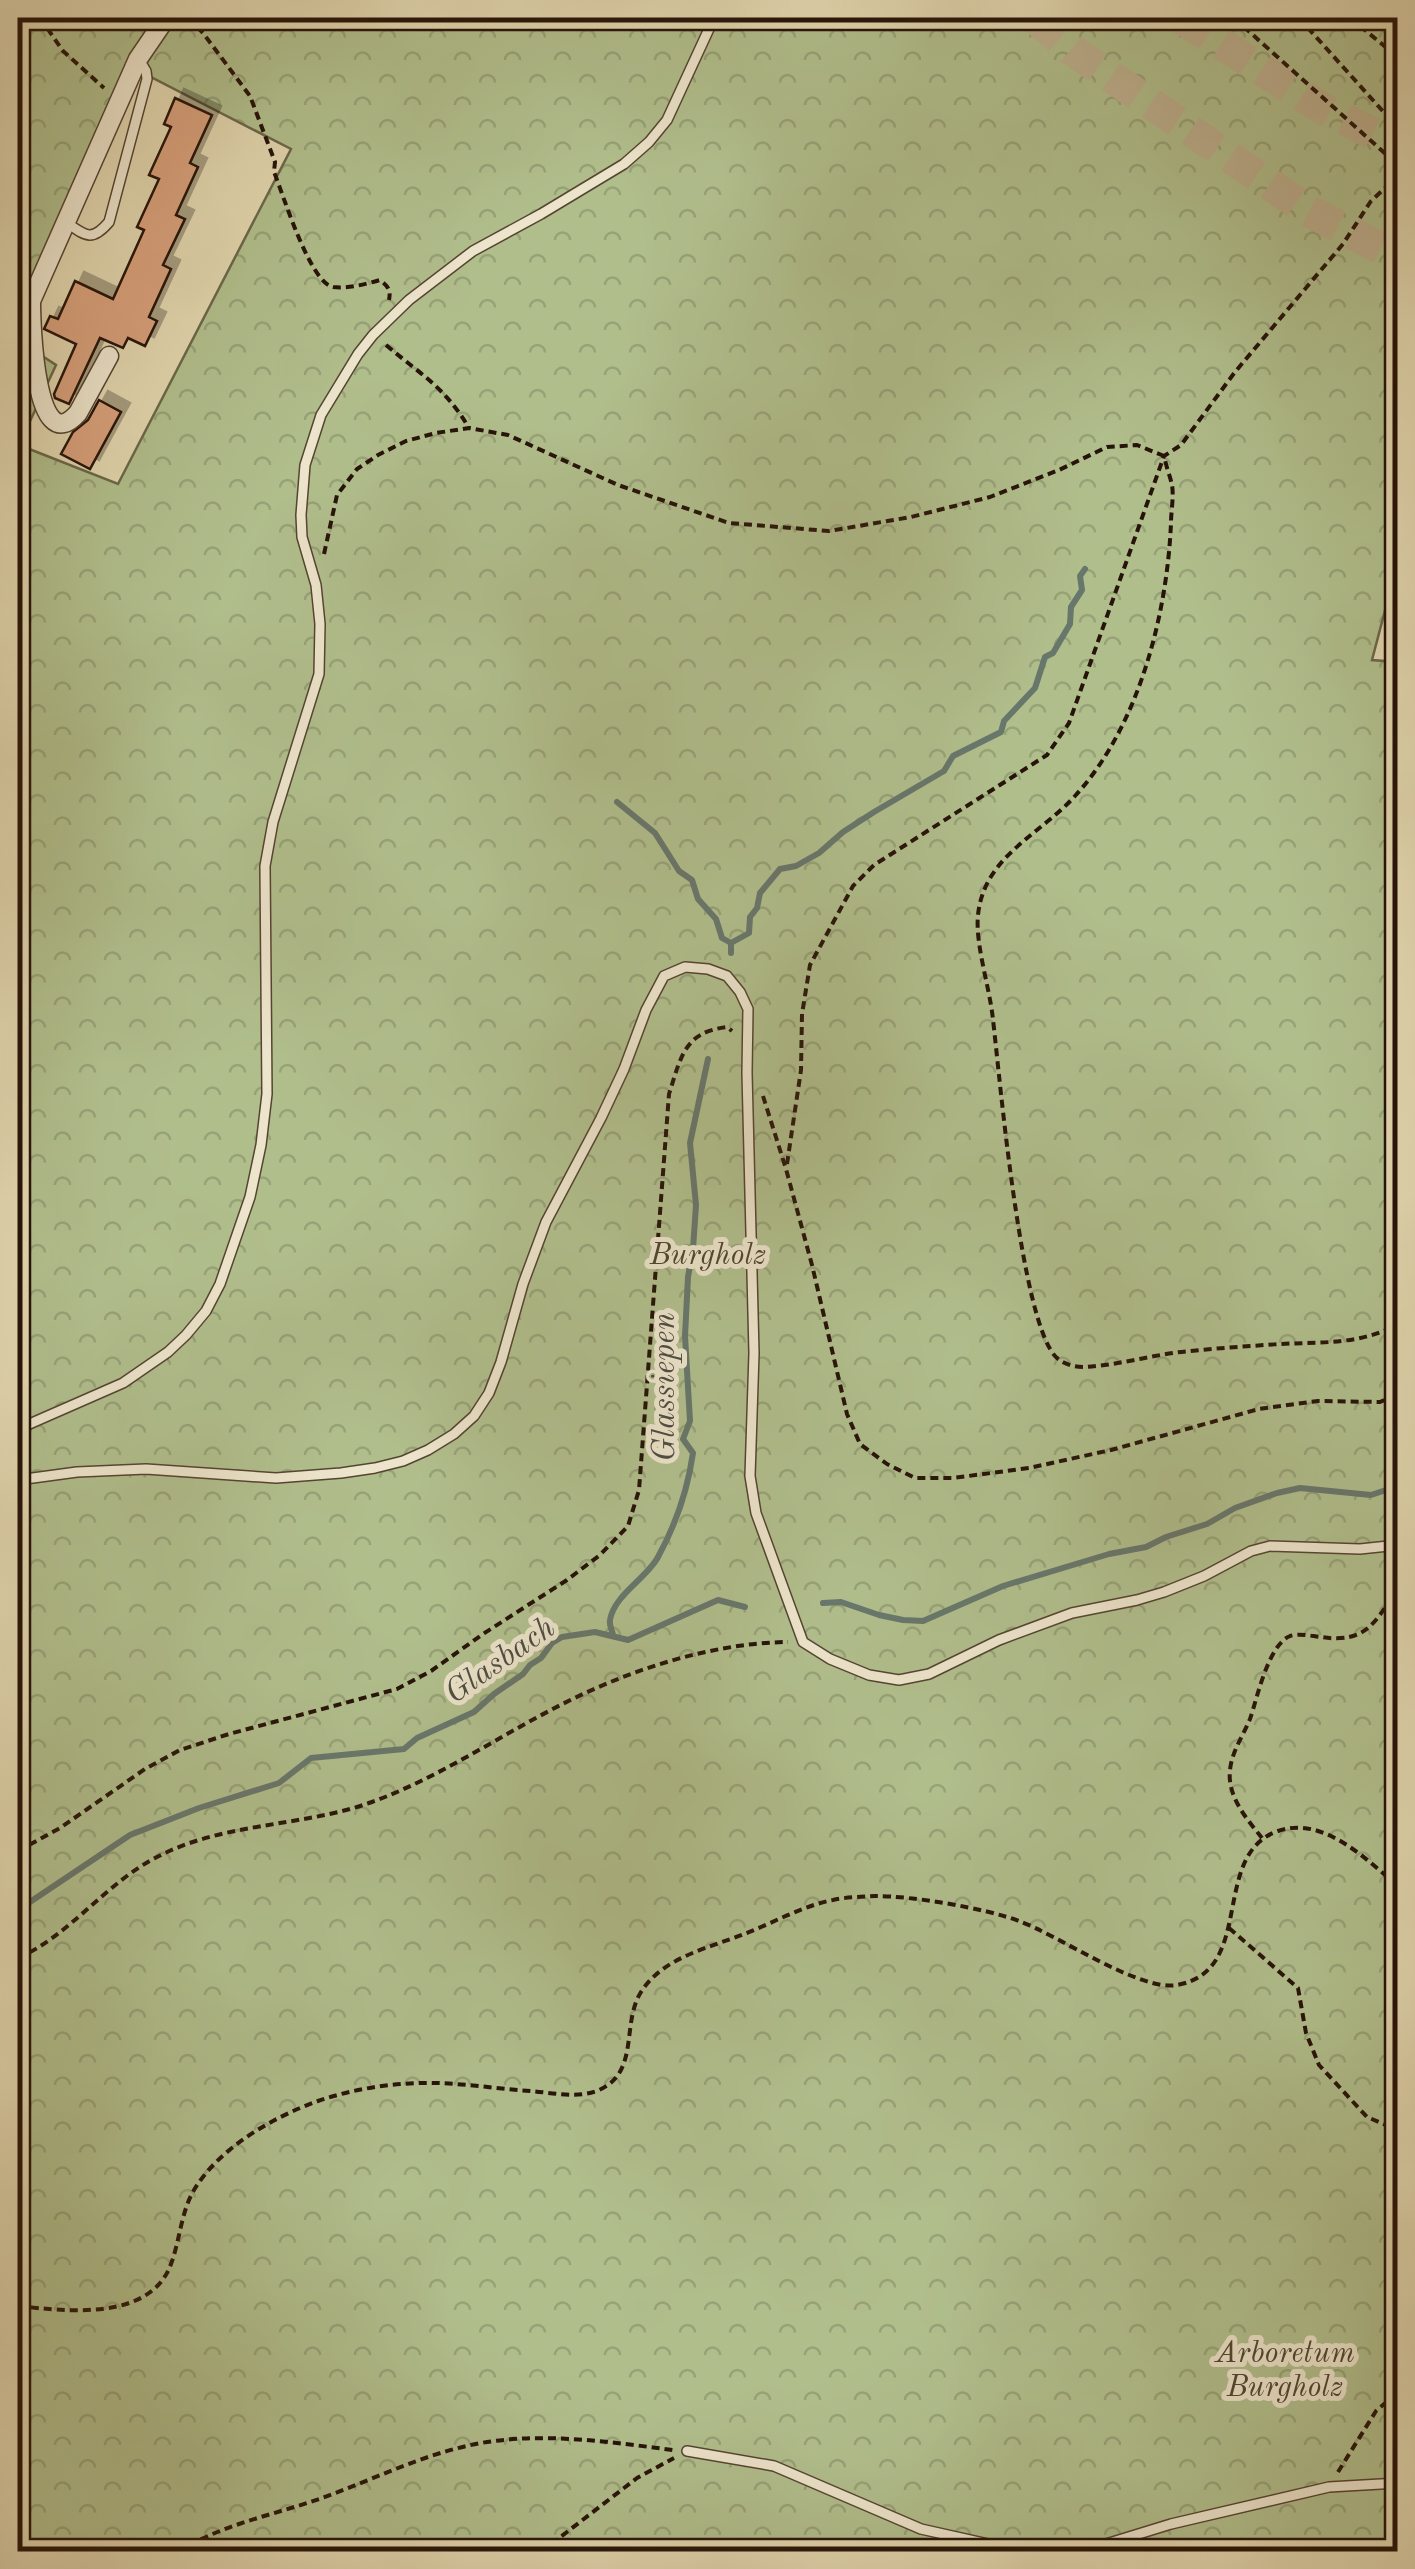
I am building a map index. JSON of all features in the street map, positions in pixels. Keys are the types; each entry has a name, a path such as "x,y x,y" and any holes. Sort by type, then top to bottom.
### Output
{"street":[{"path":"109,356 78,413 64,423 55,421 39,394 30,301 138,58 166,18"}],"lane":[{"path":"18,1429 122,1382 168,1352 206,1311 234,1247 254,1180 267,1094 265,866 273,822 319,674 316,585 302,537 305,465 321,414 373,335 409,300 458,262 624,164 650,142 668,120 714,18"},
{"path":"64,222 92,236 109,222 147,79 138,58"},
{"path":"18,1480 146,1468 276,1478 325,1474 376,1468 428,1450 454,1434 474,1416 488,1393 546,1222 601,1118 646,1010 664,976 685,967 727,976 748,1008 754,1353 750,1476 762,1530 803,1642 830,1660 869,1676 899,1680 928,1674 1000,1640 1072,1613 1164,1592 1270,1546 1360,1550 1398,1545"},
{"path":"687,2452 774,2466 921,2528 1024,2552"},
{"path":"1080,2552 1170,2524 1329,2487 1398,2483"}],"path":[{"path":"40,18 63,51 120,99"},
{"path":"188,18 250,96 275,162 274,172 312,268 324,284 332,287 380,280 387,285 389,301"},
{"path":"1234,18 1398,164"},
{"path":"1299,18 1398,128"},
{"path":"1350,18 1398,57"},
{"path":"786,1168 801,1070 802,1014 810,965 853,886 874,865 1047,756 1069,723 1164,456 1181,445 1235,372 1342,244 1370,202 1398,176"},
{"path":"373,335 444,392 469,428"},
{"path":"316,585 337,495 357,469 378,455 436,432 469,428 508,435 618,485 729,523 830,531 911,517 990,497 1107,447 1138,445 1164,456"},
{"path":"1164,456 1172,486 1170,552 1156,638 1124,722 1075,796 1001,861 986,883 978,916 1012,1181 1043,1336 1054,1356 1067,1365 1084,1367 1186,1351 1332,1343 1382,1333 1398,1324"},
{"path":"18,966 29,1021 18,1067"},
{"path":"18,1851 180,1750 396,1689 414,1680 566,1580 615,1542 628,1526 639,1490 669,1094 681,1056 694,1037 712,1028 728,1026 748,1046"},
{"path":"758,1081 812,1265 847,1414 860,1444 915,1478 953,1478 1029,1468 1259,1409 1318,1401 1380,1402 1398,1394"},
{"path":"1262,1838 1238,1809 1229,1772 1266,1670 1288,1637 1304,1634 1340,1640 1367,1630 1398,1587"},
{"path":"18,1958 48,1942 123,1877 169,1851 238,1830 347,1810 385,1797 551,1710 668,1663 723,1648 803,1642"},
{"path":"18,2306 104,2310 153,2290 166,2277 186,2206 202,2179 242,2142 296,2110 322,2100 396,2084 439,2083 575,2095 600,2090 621,2074 638,1996 658,1973 687,1956 832,1900 883,1896 982,1911 1016,1920 1112,1967 1165,1986 1184,1984 1208,1970 1218,1957 1229,1928 1241,1868 1247,1854 1262,1838 1290,1828 1325,1833 1398,1886"},
{"path":"1229,1928 1298,1988 1306,2032 1319,2065 1366,2116 1398,2130"},
{"path":"1329,2487 1376,2411 1398,2392"},
{"path":"178,2552 248,2520 322,2498 390,2470 482,2443 549,2438 687,2452"},
{"path":"540,2552 637,2478 687,2452"}],"green space":[{"name":"Burgholz","path":"18,18 1397,18 1398,561 1372,660 1398,662 1397,2551 18,2551 18,340 56,365 19,445 118,484 291,149 141,72 18,310"}],"building":[{"path":"175,98 212,115 190,163 198,167 176,215 185,219 163,265 171,269 149,317 157,321 145,346 128,338 123,348 100,338 69,404 54,394 76,344 44,329 50,316 58,319 75,281 113,299 144,230 137,227 159,179 149,175 171,127 164,124"},
{"path":"99,400 121,412 90,469 61,454"}],"waterway":[{"name":"Glassiepen","path":"731,953 731,943 749,933 750,917 760,893 780,869 796,866 819,853 843,832 944,771 953,756 1001,732 1004,721 1035,688 1045,657 1053,653 1070,624 1071,607 1082,590 1080,576 1085,569"},
{"path":"617,802 655,833 679,871 692,880 698,899 716,919 722,938 731,943"},
{"name":"Glassiepen","path":"613,1635 613,1611 653,1565 670,1533 693,1453 683,1439 690,1421 685,1336 696,1205 690,1143 708,1059"},
{"name":"Glasbach","path":"823,1603 841,1602 879,1615 923,1621 1003,1586 1146,1547 1277,1493 1300,1488 1371,1495 1398,1486"},
{"name":"Glasbach","path":"18,1910 130,1835 279,1783 311,1758 404,1749 417,1738 474,1712 562,1637 595,1632 628,1640 718,1600 745,1607"}],"tunnel":[{"path":"1035,18 1072,50 1309,211 1398,257"},
{"path":"1181,18 1320,107 1398,146"}],"park label":[{"name":"Arboretum Burgholz","path":"1285,2369"}]}
